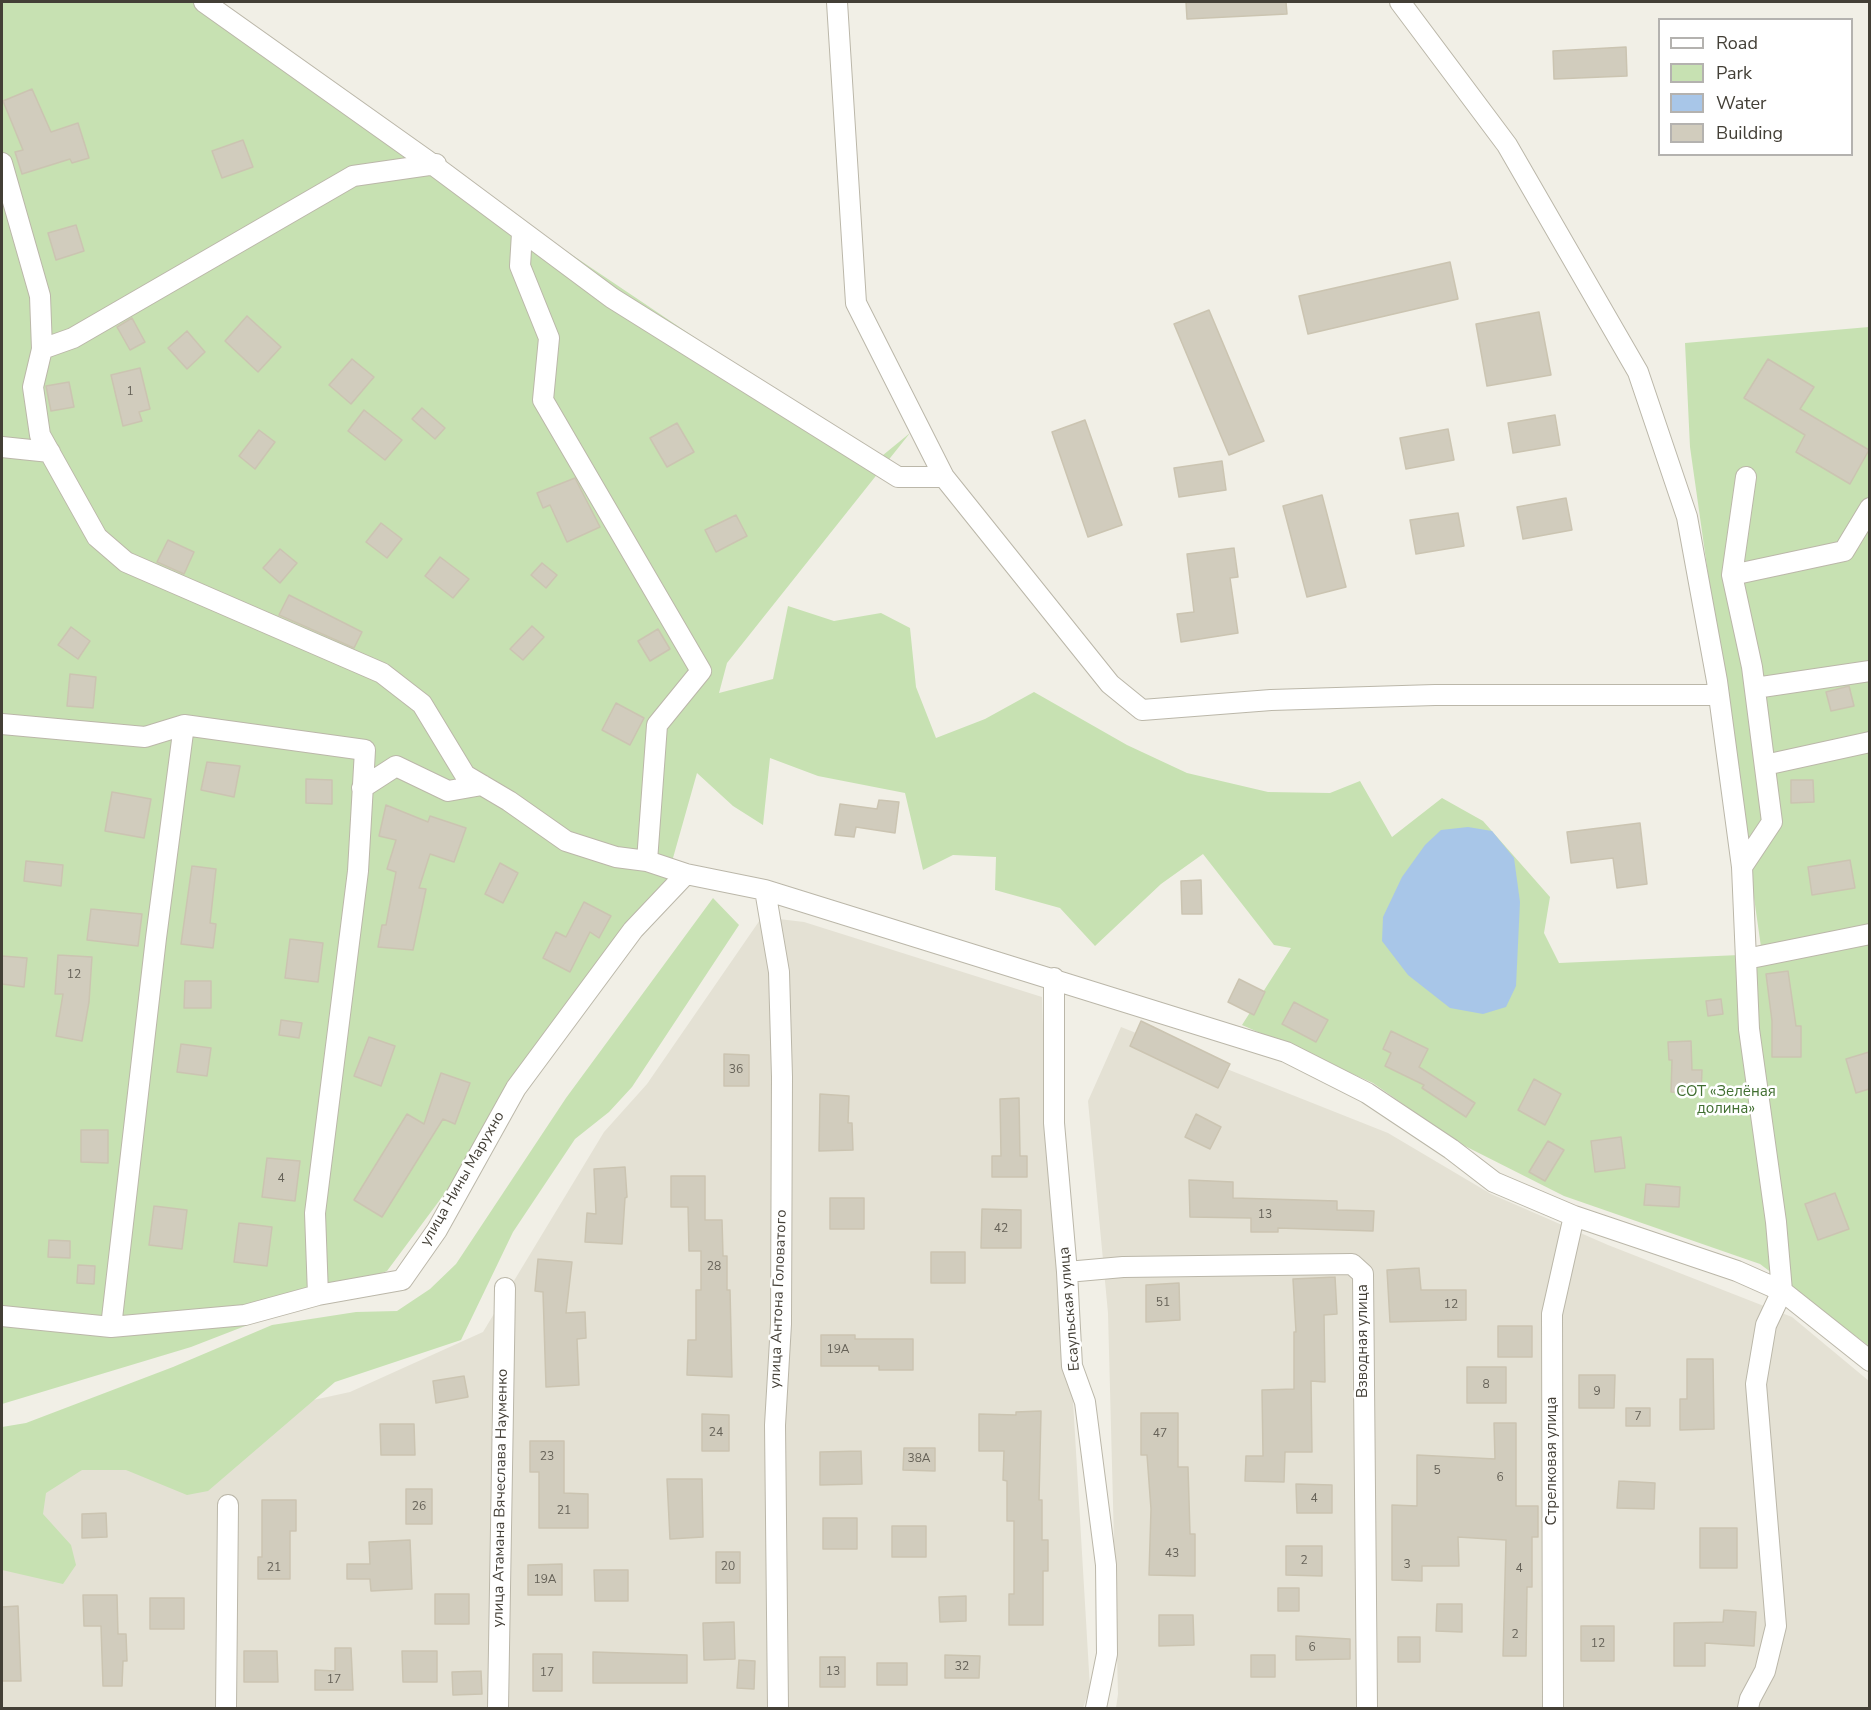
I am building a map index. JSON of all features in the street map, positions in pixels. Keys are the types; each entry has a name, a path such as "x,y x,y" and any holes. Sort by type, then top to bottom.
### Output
{"street":[{"path":"204,2 434,164 522,233 612,298 898,477 944,477"},
{"path":"837,2 856,303 944,477 1110,684 1142,710 1271,700 1435,695 1719,695"},
{"path":"1400,2 1507,145 1638,372 1687,517 1719,695 1742,867 1749,1029 1776,1221 1782,1292 1766,1325 1756,1384 1776,1626 1765,1671 1750,1699 1748,1708"},
{"path":"2,163 40,296 42,349 33,387 40,435 97,537 126,562 382,673 422,704 465,775 566,841 616,857 647,861 686,874 765,890 1286,1052 1367,1093 1451,1149 1494,1182 1574,1216 1737,1271 1782,1292 1869,1361"},
{"path":"42,349 73,338 352,177 434,164"},
{"path":"522,233 520,266 549,338 543,400 701,671 657,724 647,861"},
{"path":"2,447 50,452"},
{"path":"1742,867 1772,822 1755,688 1732,575 1746,477"},
{"path":"1732,575 1844,551 1869,508"},
{"path":"1755,688 1869,671"},
{"path":"2,724 145,737 184,725 365,750 358,871 315,1213 318,1295"},
{"path":"111,1327 156,938 184,725"},
{"path":"1765,765 1869,742"},
{"path":"362,788 396,766 448,791 482,786"},
{"name":"улица Нины Марухно","path":"2,1316 111,1327 244,1315 318,1295 402,1280 437,1230 516,1088 633,930 686,874"},
{"name":"улица Антона Головатого","path":"765,890 779,972 782,1077 781,1323 775,1425 778,1708"},
{"path":"1746,959 1869,934"},
{"name":"Есаульская улица","path":"1054,978 1054,1123 1067,1272 1072,1366 1085,1402 1106,1565 1107,1654 1096,1708"},
{"name":"Стрелковая улица","path":"1553,1708 1552,1314 1574,1216"},
{"name":"Взводная улица","path":"1067,1272 1123,1267 1352,1264 1363,1274 1366,1708"},
{"name":"улица Атамана Вячеслава Науменко","path":"498,1708 505,1288"},
{"path":"226,1708 228,1505"}],"shaded area":[{"path":"762,917 804,922 1042,997 1045,1088 1066,1283 1090,1688 1083,1708 2,1708 2,1468 350,1392 483,1332 604,1132 647,1084"},
{"path":"1121,1027 1388,1133 1491,1194 1608,1245 1792,1317 1869,1381 1869,1708 1116,1708 1118,1694 1108,1313 1088,1101"}],"green space":[{"name":"СОТ «Зелёная долина»","path":"2,2 213,2 532,228 877,460 910,433 727,663 719,693 773,679 788,606 834,621 881,613 910,628 916,687 936,738 985,719 1034,692 1127,745 1187,773 1268,792 1330,793 1360,781 1392,837 1442,798 1483,821 1550,897 1544,933 1559,963 1762,954 1690,447 1685,343 1869,327 1869,1346 1760,1264 1564,1196 1457,1142 1373,1083 1242,1025 1291,948 1274,945 1203,854 1161,884 1095,946 1060,908 995,890 996,857 953,855 923,870 905,793 818,776 770,758 763,825 733,806 697,773 660,904 387,1271 191,1347 2,1404"},
{"path":"713,898 739,925 632,1087 609,1112 575,1139 513,1232 461,1340 335,1382 208,1491 187,1495 126,1470 82,1470 46,1493 43,1514 71,1545 76,1565 63,1584 2,1570 2,1427 26,1423 173,1367 272,1325 356,1312 397,1311 430,1289 456,1264 566,1098"}],"water":[{"path":"1468,827 1492,831 1514,858 1520,902 1516,986 1506,1007 1483,1014 1450,1008 1408,975 1382,941 1383,917 1402,877 1425,845 1441,830"}],"building":[{"path":"1186,2 1286,2 1287,14 1187,19"},
{"path":"1626,47 1627,76 1554,79 1553,51"},
{"path":"32,89 51,132 78,123 89,158 72,163 70,159 22,174 15,152 23,150 3,101"},
{"path":"243,140 253,167 222,178 212,151"},
{"path":"76,225 84,251 56,260 48,233"},
{"path":"1450,262 1458,299 1308,334 1299,296"},
{"path":"1209,310 1264,441 1229,455 1174,324"},
{"path":"1539,312 1551,375 1487,386 1476,324"},
{"path":"247,316 281,347 258,372 225,341"},
{"path":"132,318 145,342 130,350 117,327"},
{"path":"187,331 205,352 187,369 168,348"},
{"path":"352,359 374,377 351,404 329,385"},
{"path":"1768,359 1814,387 1800,409 1869,450 1850,484 1796,452 1805,435 1744,398"},
{"path":"140,368 150,409 139,412 142,421 123,426 111,375"},
{"path":"69,382 74,407 51,411 46,386"},
{"path":"422,408 445,428 435,439 412,419"},
{"path":"364,410 402,440 385,460 348,431"},
{"path":"1555,415 1560,445 1513,453 1508,423"},
{"path":"1085,420 1122,525 1088,537 1052,432"},
{"path":"677,423 694,452 667,467 650,438"},
{"path":"1448,429 1454,460 1406,469 1400,438"},
{"path":"259,430 275,442 255,469 239,456"},
{"path":"1222,461 1226,490 1179,497 1174,468"},
{"path":"575,478 600,527 567,542 550,505 543,508 537,493"},
{"path":"1322,495 1346,587 1307,597 1283,506"},
{"path":"1566,498 1572,530 1523,539 1517,507"},
{"path":"1458,513 1464,546 1416,554 1410,520"},
{"path":"736,515 747,536 716,552 705,530"},
{"path":"381,523 402,539 387,558 366,542"},
{"path":"168,540 194,552 184,574 157,562"},
{"path":"1234,548 1238,577 1230,578 1238,633 1181,642 1177,614 1194,612 1187,554"},
{"path":"280,549 297,563 280,583 263,568"},
{"path":"440,557 469,579 453,598 425,576"},
{"path":"542,563 557,575 546,588 531,575"},
{"path":"289,595 362,632 354,648 279,615"},
{"path":"532,626 544,637 523,660 510,649"},
{"path":"71,627 90,641 78,659 58,645"},
{"path":"658,629 670,649 650,661 638,641"},
{"path":"70,674 96,677 93,708 67,706"},
{"path":"1849,686 1854,706 1831,711 1826,692"},
{"path":"616,703 644,718 630,745 602,730"},
{"path":"207,762 240,766 234,797 201,790"},
{"path":"306,779 332,780 332,804 306,803"},
{"path":"1791,780 1813,780 1814,802 1791,803"},
{"path":"112,792 151,799 144,838 105,831"},
{"path":"879,800 899,802 895,833 856,827 854,837 835,835 840,804 877,809"},
{"path":"386,805 428,822 430,816 466,828 454,862 430,854 419,888 426,889 413,950 378,947 382,925 386,925 396,872 387,869 396,840 379,836"},
{"path":"1640,823 1647,884 1617,888 1613,858 1571,863 1567,832"},
{"path":"1850,860 1855,888 1812,895 1808,867"},
{"path":"26,861 63,865 61,886 24,881"},
{"path":"500,863 518,873 503,903 485,894"},
{"path":"192,866 216,869 210,923 216,924 213,948 181,944"},
{"path":"1201,880 1202,914 1182,914 1181,881"},
{"path":"584,902 611,916 599,938 590,932 570,972 543,958 556,932 566,937"},
{"path":"91,909 142,914 138,946 87,940"},
{"path":"290,939 323,943 318,982 285,978"},
{"path":"58,955 92,957 89,1002 82,1041 56,1036 63,994 55,994"},
{"path":"2,956 27,958 24,987 2,984"},
{"path":"1788,971 1796,1026 1801,1026 1801,1057 1772,1057 1772,1021 1766,974"},
{"path":"1239,979 1265,992 1254,1015 1228,1002"},
{"path":"185,981 211,981 211,1008 184,1008"},
{"path":"1721,999 1723,1014 1708,1016 1706,1001"},
{"path":"1294,1002 1328,1020 1316,1042 1282,1024"},
{"path":"281,1020 302,1023 299,1038 279,1035"},
{"path":"1141,1021 1230,1064 1218,1088 1130,1046"},
{"path":"1391,1031 1428,1049 1419,1067 1475,1103 1466,1117 1422,1088 1424,1085 1385,1066 1391,1053 1383,1049"},
{"path":"369,1037 395,1046 381,1086 354,1076"},
{"path":"1691,1041 1692,1070 1702,1070 1701,1093 1671,1092 1672,1060 1669,1060 1668,1042"},
{"path":"181,1044 211,1048 207,1076 177,1072"},
{"path":"1869,1052 1869,1089 1856,1093 1846,1059"},
{"path":"724,1054 749,1055 749,1086 724,1086"},
{"path":"441,1073 470,1083 455,1124 443,1119 382,1217 354,1200 407,1114 424,1124"},
{"path":"1534,1079 1561,1094 1545,1125 1518,1110"},
{"path":"820,1094 849,1096 848,1123 852,1123 853,1150 819,1151"},
{"path":"1019,1098 1020,1156 1027,1156 1027,1177 992,1177 992,1156 1001,1156 1000,1099"},
{"path":"1196,1114 1221,1127 1210,1149 1185,1137"},
{"path":"81,1130 108,1130 108,1163 81,1162"},
{"path":"1621,1137 1625,1168 1595,1172 1591,1141"},
{"path":"1548,1141 1564,1150 1545,1181 1529,1172"},
{"path":"267,1158 300,1161 295,1201 262,1197"},
{"path":"625,1167 627,1197 625,1198 622,1244 585,1242 587,1213 596,1214 594,1169"},
{"path":"671,1176 705,1176 705,1220 722,1220 723,1256 727,1256 727,1290 730,1290 732,1377 687,1375 688,1340 696,1340 696,1290 701,1290 701,1251 689,1251 688,1207 671,1207"},
{"path":"1189,1180 1233,1182 1233,1198 1337,1201 1337,1210 1374,1211 1373,1231 1278,1228 1278,1232 1251,1232 1251,1218 1190,1217"},
{"path":"1646,1184 1680,1187 1679,1207 1644,1205"},
{"path":"1835,1193 1849,1229 1818,1240 1805,1204"},
{"path":"830,1198 864,1198 864,1229 830,1229"},
{"path":"154,1206 187,1210 182,1249 149,1245"},
{"path":"982,1209 1021,1210 1021,1248 981,1248"},
{"path":"239,1223 272,1227 267,1266 234,1262"},
{"path":"49,1240 70,1241 70,1258 48,1257"},
{"path":"931,1252 965,1252 965,1283 931,1283"},
{"path":"538,1259 572,1262 566,1313 585,1312 586,1338 577,1339 579,1385 546,1387 543,1292 535,1291"},
{"path":"78,1265 95,1266 94,1284 77,1283"},
{"path":"1419,1268 1421,1290 1466,1290 1466,1320 1390,1322 1387,1270"},
{"path":"1335,1277 1337,1314 1324,1315 1325,1382 1311,1381 1312,1452 1285,1452 1284,1482 1245,1481 1246,1456 1263,1456 1262,1390 1294,1389 1294,1332 1296,1332 1293,1279"},
{"path":"1179,1283 1180,1320 1146,1322 1146,1285"},
{"path":"1498,1326 1532,1326 1532,1357 1498,1357"},
{"path":"821,1335 855,1335 855,1339 913,1339 913,1370 879,1370 879,1366 821,1366"},
{"path":"1687,1359 1713,1359 1714,1429 1680,1430 1680,1399 1687,1399"},
{"path":"1467,1367 1506,1367 1506,1403 1467,1403"},
{"path":"1579,1375 1615,1375 1614,1408 1579,1408"},
{"path":"464,1376 468,1397 436,1403 433,1381"},
{"path":"1626,1408 1650,1408 1650,1426 1626,1426"},
{"path":"1041,1411 1039,1500 1042,1500 1042,1540 1048,1540 1048,1571 1043,1571 1043,1625 1009,1625 1009,1594 1014,1594 1014,1521 1007,1521 1007,1481 1003,1480 1004,1451 979,1451 979,1414 1016,1415 1016,1412"},
{"path":"1141,1413 1178,1413 1178,1467 1188,1467 1190,1534 1195,1534 1195,1576 1149,1575 1151,1509 1147,1455 1141,1455"},
{"path":"702,1414 729,1415 729,1451 702,1451"},
{"path":"1494,1423 1516,1423 1516,1506 1538,1506 1538,1537 1532,1537 1532,1587 1527,1587 1526,1656 1503,1656 1506,1540 1458,1537 1459,1566 1422,1566 1422,1581 1392,1580 1392,1505 1417,1506 1417,1455 1495,1459"},
{"path":"380,1424 414,1424 415,1455 381,1455"},
{"path":"530,1441 564,1441 564,1493 588,1494 588,1528 539,1528 539,1472 530,1472"},
{"path":"904,1448 935,1448 935,1471 903,1470"},
{"path":"861,1451 862,1484 820,1485 820,1452"},
{"path":"667,1479 702,1479 703,1537 670,1539"},
{"path":"1619,1481 1655,1483 1654,1509 1617,1508"},
{"path":"1296,1484 1332,1485 1332,1513 1297,1513"},
{"path":"406,1489 432,1489 432,1524 406,1524"},
{"path":"262,1500 296,1500 296,1531 290,1531 290,1579 258,1579 258,1557 262,1557"},
{"path":"106,1513 107,1537 82,1538 82,1514"},
{"path":"823,1518 857,1518 857,1549 823,1549"},
{"path":"892,1526 926,1526 926,1557 892,1557"},
{"path":"1700,1528 1737,1528 1737,1568 1700,1568"},
{"path":"410,1540 412,1589 371,1591 370,1579 347,1579 347,1564 370,1564 369,1542"},
{"path":"1286,1546 1322,1546 1322,1576 1286,1575"},
{"path":"716,1552 740,1552 740,1583 716,1583"},
{"path":"562,1564 562,1595 528,1595 528,1565"},
{"path":"594,1570 628,1570 628,1601 595,1601"},
{"path":"1278,1588 1299,1588 1299,1611 1278,1611"},
{"path":"435,1594 469,1594 469,1624 435,1624"},
{"path":"83,1595 117,1595 118,1634 126,1634 127,1661 123,1661 122,1686 103,1686 101,1626 84,1626"},
{"path":"966,1596 966,1621 940,1622 939,1597"},
{"path":"150,1598 184,1598 184,1629 150,1629"},
{"path":"1437,1604 1462,1604 1462,1632 1436,1631"},
{"path":"18,1606 21,1681 2,1681 2,1607"},
{"path":"1724,1610 1756,1612 1754,1646 1705,1643 1705,1666 1674,1666 1674,1623 1723,1622"},
{"path":"1159,1615 1193,1615 1194,1645 1159,1646"},
{"path":"734,1622 735,1659 704,1660 703,1623"},
{"path":"1581,1626 1614,1626 1614,1661 1581,1661"},
{"path":"1296,1636 1350,1639 1350,1659 1296,1660"},
{"path":"1398,1637 1420,1637 1420,1662 1398,1662"},
{"path":"335,1648 351,1648 353,1690 315,1690 315,1670 335,1671"},
{"path":"244,1651 277,1651 278,1682 244,1682"},
{"path":"402,1651 437,1651 437,1682 403,1682"},
{"path":"593,1652 687,1655 687,1683 593,1683"},
{"path":"533,1654 562,1654 562,1691 533,1691"},
{"path":"945,1655 980,1656 979,1678 945,1678"},
{"path":"1251,1655 1275,1655 1275,1677 1251,1677"},
{"path":"820,1657 845,1657 845,1687 820,1687"},
{"path":"739,1660 755,1661 754,1689 737,1688"},
{"path":"877,1663 907,1663 907,1685 877,1685"},
{"path":"481,1671 482,1694 453,1695 452,1672"}]}
